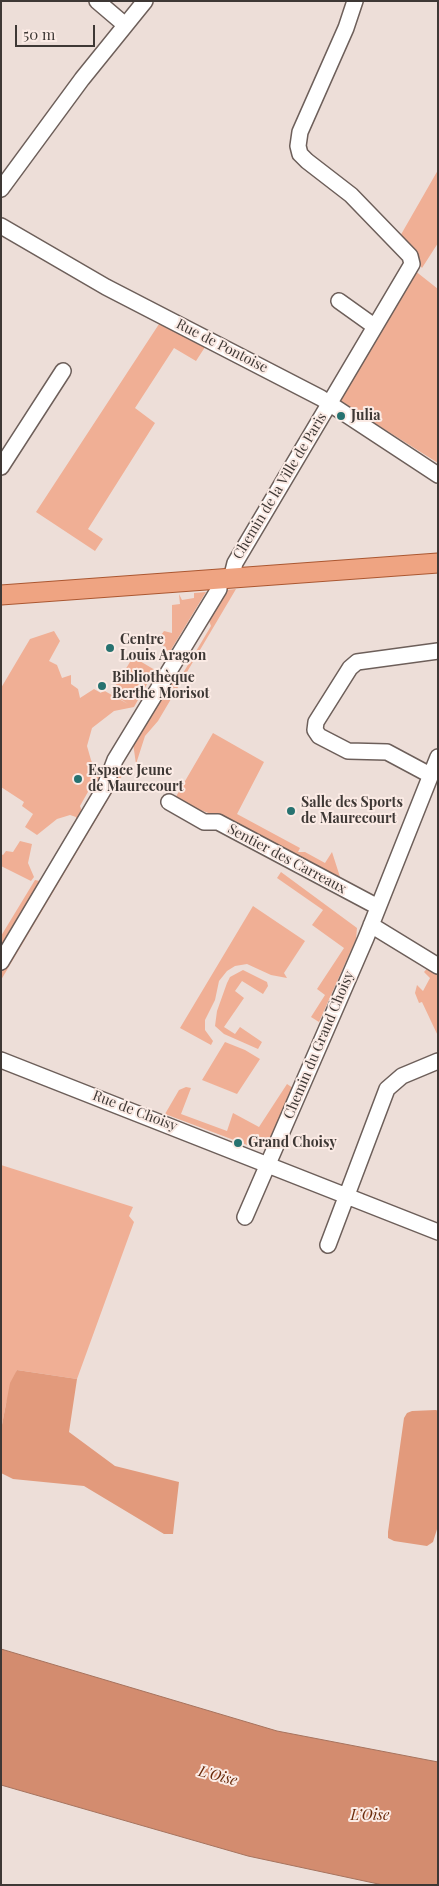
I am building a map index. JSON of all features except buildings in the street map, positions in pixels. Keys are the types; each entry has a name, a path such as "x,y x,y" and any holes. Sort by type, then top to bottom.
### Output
{"main road":[{"path":"1,594 227,576 438,563"}],"street":[{"path":"97,1 124,24"},
{"path":"1,189 124,24 145,1"},
{"name":"Chemin de la Ville de Paris","path":"1,962 104,789 115,760 227,576 413,260 351,195 307,161 300,154 298,146 300,132 346,28 354,1"},
{"name":"Rue de Pontoise","path":"1,226 106,287 330,403 438,474"},
{"path":"339,301 374,326"},
{"path":"1,467 63,371"},
{"path":"430,775 387,752 348,751 319,736 315,730 316,722 350,668 357,662 438,651"},
{"name":"Chemin du Grand Choisy","path":"268,1164 371,925 438,757"},
{"name":"Sentier des Carreaux","path":"169,802 203,821 218,822 378,907"},
{"path":"371,925 435,959"},
{"name":"Rue de Choisy","path":"1,1060 438,1232"},
{"path":"328,1244 344,1196 390,1085 402,1076 438,1060"},
{"path":"245,1217 268,1164"}],"shaded area":[{"path":"438,170 438,243 422,268 399,238"},
{"path":"414,270 438,289 438,463 338,400"},
{"path":"161,321 207,344 196,361 174,348 135,408 155,423 88,529 103,539 95,551 36,512"},
{"path":"236,589 158,721 145,736 136,764 133,743 173,677 176,685 211,626 208,618 222,595 226,590"},
{"path":"206,592 166,658 164,658 167,652 164,650 166,647 158,643 158,639 164,631 172,633 172,605 180,604 179,594 182,600 194,598 194,593"},
{"path":"54,631 60,641 49,661 57,665 62,678 71,675 71,684 78,689 80,698 94,689 101,693 103,690 128,704 111,693 133,657 155,670 134,707 114,711 92,728 87,746 96,772 110,770 99,794 93,783 80,806 84,817 77,825 76,817 70,815 57,819 37,835 25,827 33,814 22,806 24,802 1,787 1,688 30,639"},
{"path":"213,733 264,762 237,814 300,848 298,852 305,852 325,863 332,852 341,880 211,814 174,800"},
{"path":"127,773 127,776 122,776 1,980 1,964 119,775"},
{"path":"20,841 32,844 28,863 34,877 31,881 1,866 1,854 3,855 6,851 13,852"},
{"path":"281,872 357,928 356,939 319,1022 311,1017 325,995 317,989 344,948 312,925 323,910 277,878"},
{"path":"47,876 1,956 1,936 35,880 40,881"},
{"path":"253,906 305,941 284,973 287,978 271,975 247,964 235,966 227,971 219,981 215,1000 205,1020 205,1030 213,1041 211,1045 180,1028"},
{"path":"430,965 438,970 438,1036 422,1002 419,1003 415,993 417,985 423,991 430,978 424,972"},
{"path":"243,970 267,982 268,986 263,994 242,981 235,991 244,998 224,1027 235,1034 240,1027 262,1042 258,1049 224,1034 215,1026 217,1011 230,977"},
{"path":"225,1042 245,1050 260,1059 237,1094 202,1080"},
{"path":"287,1084 293,1088 271,1141 255,1148 165,1114 179,1090 186,1087 191,1088 181,1114 227,1131 233,1113 259,1127"},
{"path":"1,1165 133,1207 129,1216 134,1222 77,1379 17,1370 6,1404 1,1430"},
{"path":"17,1370 77,1379 69,1432 115,1466 179,1482 173,1534 164,1534 84,1486 13,1479 1,1473 1,1430 10,1383"},
{"path":"412,1411 438,1411 438,1526 433,1542 427,1546 394,1541 388,1538 388,1532 404,1418 407,1413"}],"water":[{"name":"L’Oise","path":"1,1649 277,1731 438,1762 438,1885 383,1885 248,1856 1,1785"}],"place":[{"name":"Julia","path":"341,416"},
{"name":"Centre Louis Aragon","path":"110,648"},
{"name":"Bibliothèque Berthe Morisot","path":"102,686"},
{"name":"Espace Jeune de Maurecourt","path":"78,779"},
{"name":"Salle des Sports de Maurecourt","path":"291,811"},
{"name":"Grand Choisy","path":"238,1143"}],"water label":[{"name":"L'Oise","path":"218,1776"}]}
